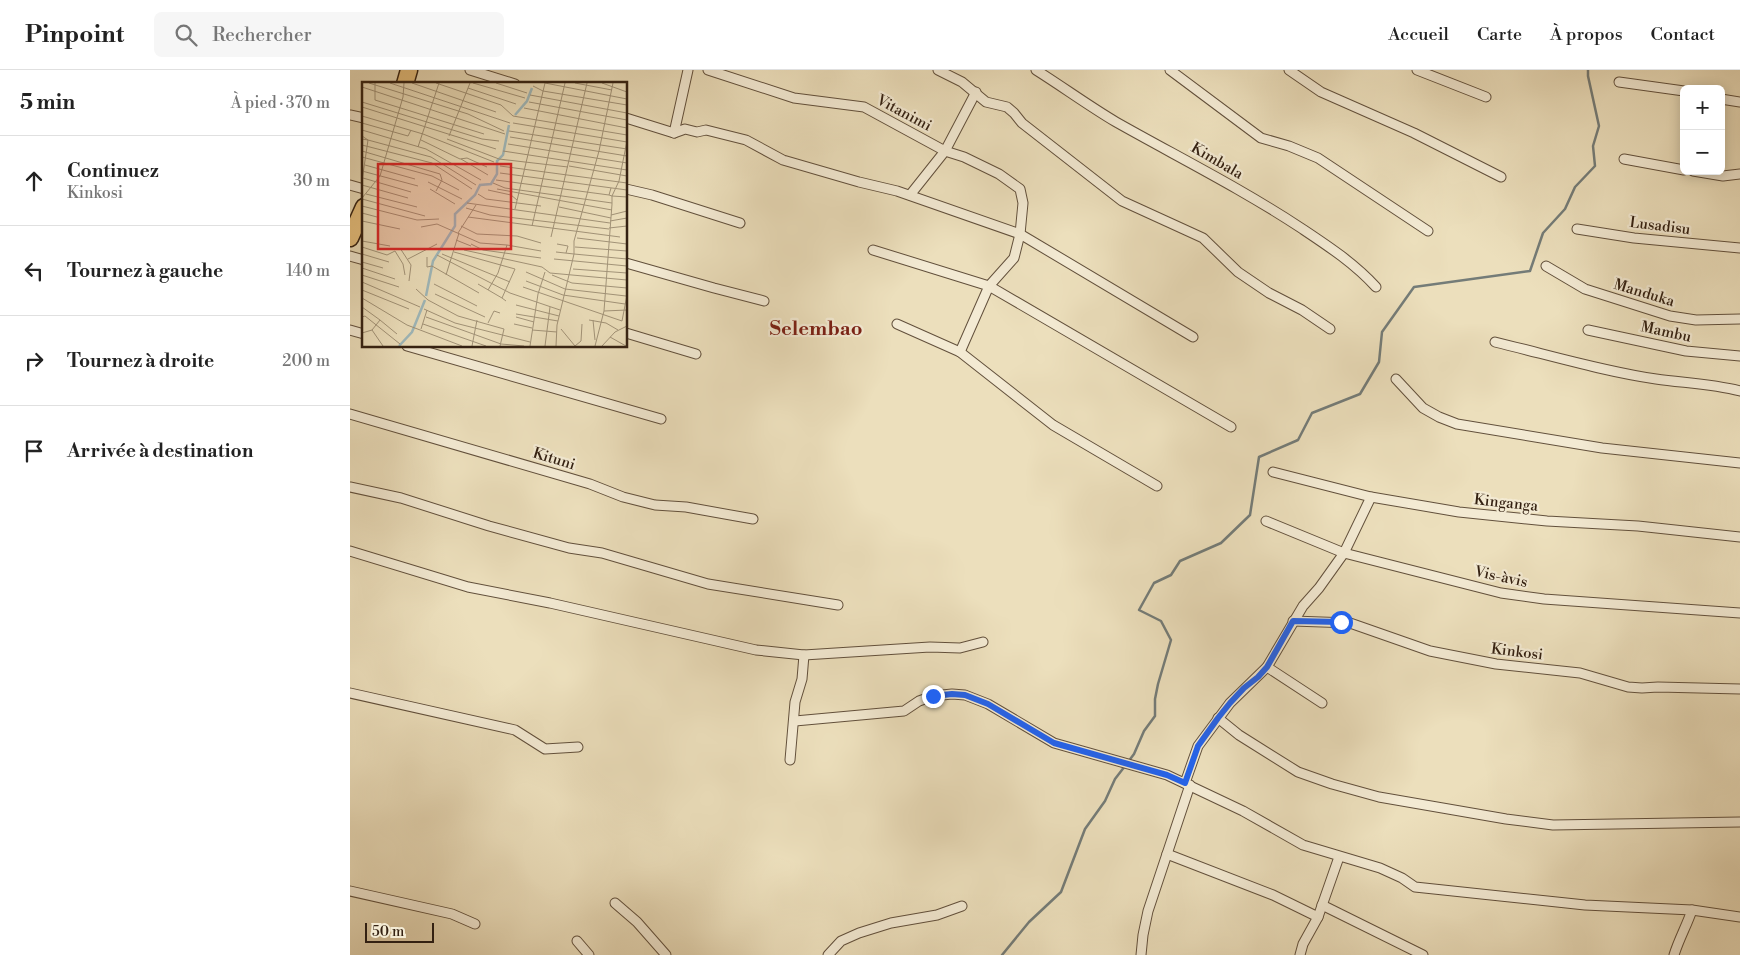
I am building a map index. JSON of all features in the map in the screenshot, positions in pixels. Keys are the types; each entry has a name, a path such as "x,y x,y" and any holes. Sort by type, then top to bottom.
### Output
{"highway":[{"path":"350,238 362,211"}],"street":[{"path":"470,70 509,82"},
{"path":"674,132 688,70"},
{"name":"Vitanimi","path":"708,70 794,98 864,107 945,151 999,174 1020,189 1023,203 1020,234"},
{"path":"938,70 962,82 986,102 1007,106 1022,123 1122,201 1203,238 1238,272 1269,293 1302,310 1330,329"},
{"name":"Kimbala","path":"1036,70 1115,121 1208,171 1283,217 1346,258 1376,287"},
{"path":"1170,70 1261,138 1289,146 1318,158 1428,231"},
{"path":"1289,70 1321,92 1414,133 1501,177"},
{"path":"1417,70 1486,97"},
{"path":"1619,82 1680,90"},
{"path":"910,195 945,151 976,92"},
{"path":"1725,100 1740,102"},
{"path":"628,119 674,132 685,129 697,132 706,130 746,140 783,160 910,195 1020,234 1194,338"},
{"path":"1624,159 1680,169"},
{"path":"1717,175 1740,174"},
{"path":"628,189 652,195 740,223"},
{"name":"Lusadisu","path":"1577,228 1634,238 1740,248"},
{"path":"960,352 990,286 1014,258 1020,234"},
{"path":"874,250 990,286 1231,428"},
{"path":"628,264 764,301"},
{"name":"Manduka","path":"1546,266 1585,289 1670,316 1696,320 1740,319"},
{"path":"897,324 960,352 1053,425 1157,486"},
{"name":"Mambu","path":"1588,330 1686,351 1740,356"},
{"path":"628,334 696,354"},
{"path":"1495,342 1607,370 1740,391"},
{"path":"414,348 661,419"},
{"path":"1396,379 1423,408 1457,424 1602,448 1740,463"},
{"name":"Kituni","path":"350,414 590,484 624,497 655,504 686,507 753,519"},
{"name":"Kinganga","path":"1273,472 1371,497 1458,512 1547,521 1638,526 1740,537"},
{"path":"350,486 401,498 569,548 602,553 708,584 838,605"},
{"path":"1142,955 1143,936 1148,912 1198,746 1218,718 1244,688 1267,667 1293,621 1344,553 1371,497"},
{"name":"Vis-àvis","path":"1266,521 1344,553 1515,596 1740,613"},
{"path":"350,551 468,587 550,603 756,650 804,655 930,647 960,648 984,642"},
{"name":"Kinkosi","path":"1293,621 1350,623 1430,651 1496,664 1580,673 1628,686 1642,688 1740,689"},
{"path":"790,760 795,721 795,702 802,679 804,655"},
{"path":"1267,667 1322,703"},
{"path":"350,693 515,730 545,749 578,748"},
{"path":"795,721 904,711 919,701 933,696 965,695 988,704 1054,743 1167,775 1243,811 1304,846 1380,868 1420,888 1585,905 1692,910 1740,917"},
{"path":"1218,718 1239,735 1298,772 1379,797 1553,826 1740,822"},
{"path":"1167,854 1273,895 1318,917"},
{"path":"1300,955 1303,944 1318,917 1339,857"},
{"path":"350,891 452,914 475,924"},
{"path":"615,903 637,922 666,955"},
{"path":"1322,905 1423,955"},
{"path":"828,955 841,941 859,933 891,923 936,915 962,906"},
{"path":"1674,955 1692,910"},
{"path":"577,941 589,955"}],"waterway":[{"path":"1128,762 1134,754 1144,731 1155,716 1155,699 1158,684 1171,640 1161,621 1139,610 1154,583 1171,575 1180,561 1221,543 1250,515 1259,457 1298,440 1312,413 1360,394 1379,362 1382,332 1414,287 1530,271 1543,233 1565,209 1575,187 1595,166 1593,146 1599,126 1588,70"},
{"path":"1002,955 1029,922 1061,892 1085,829 1105,801 1115,779 1125,766"}],"district":[{"name":"Selembao","path":"816,329"}],"route":[{"path":"933,696 965,695 988,704 1054,743 1167,775 1185,783 1198,746 1230,703 1267,667 1293,621 1341,622"}]}
